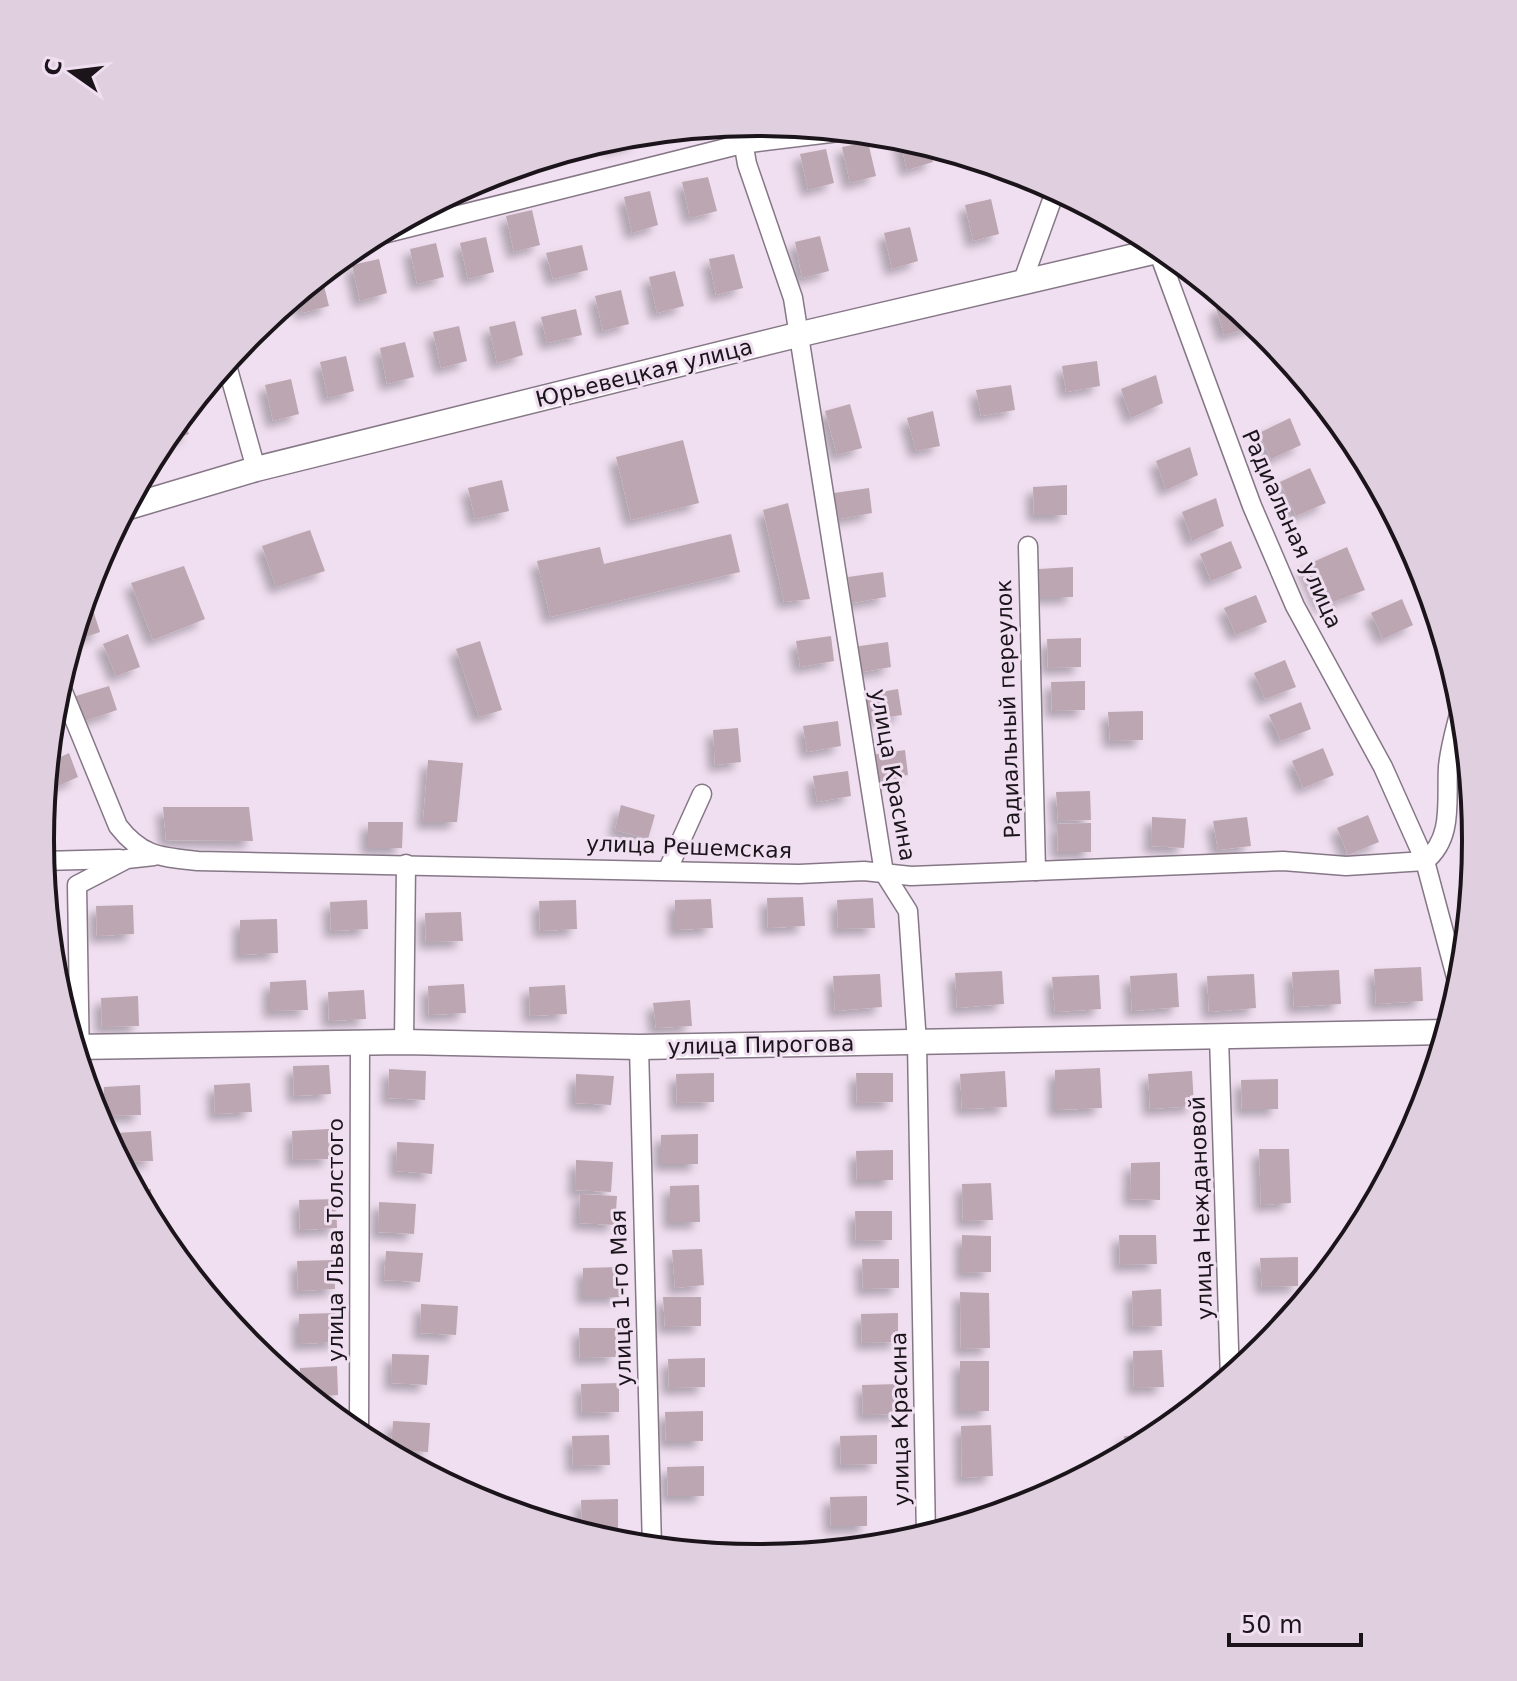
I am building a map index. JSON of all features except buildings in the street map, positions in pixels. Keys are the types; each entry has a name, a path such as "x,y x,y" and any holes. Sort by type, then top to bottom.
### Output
{"street":[{"name":"улица Красина","path":"741,137 793,298 884,873 908,911 917,1043 926,1524"},
{"path":"413,227 742,144 794,138"},
{"path":"1022,283 1052,201"},
{"name":"Юрьевецкая улица","path":"140,504 256,469 797,335 1147,253"},
{"name":"Радиальная улица","path":"1167,267 1209,398 1264,535 1295,606 1383,767 1425,861 1452,962"},
{"path":"230,375 256,469"},
{"name":"Радиальный переулок","path":"1028,546 1036,871"},
{"name":"улица Решемская","path":"68,704 118,826 133,846 155,855 198,861 799,874 884,873 911,876 1283,861 1346,866 1425,861"},
{"path":"1425,861 1441,842 1447,814 1454,733"},
{"path":"668,869 702,794"},
{"path":"55,861 127,859 155,855"},
{"path":"78,1022 77,885 127,859"},
{"path":"404,1042 406,864"},
{"name":"улица Пирогова","path":"87,1053 360,1042 639,1047 1436,1032"},
{"name":"улица Неждановой","path":"1219,1037 1230,1364"},
{"name":"улица Льва Толстого","path":"359,1420 360,1042"},
{"name":"улица 1-го Мая","path":"639,1047 652,1536"}]}
